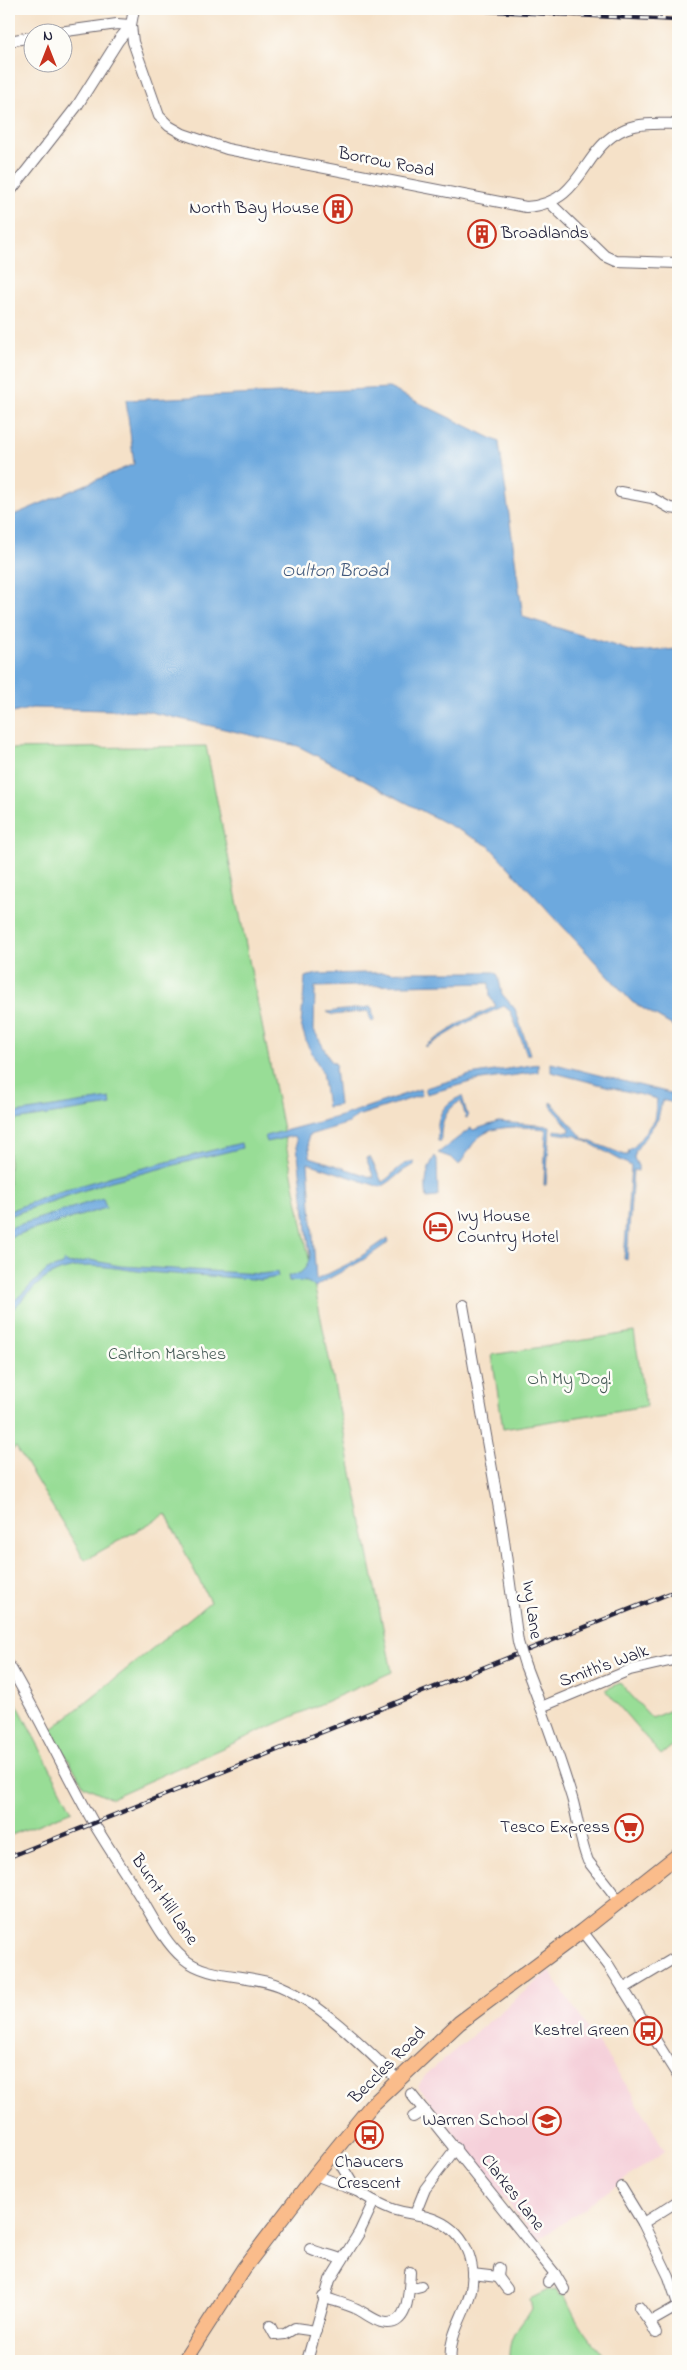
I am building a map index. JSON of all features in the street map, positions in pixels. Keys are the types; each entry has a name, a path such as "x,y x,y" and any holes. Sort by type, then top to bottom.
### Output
{"highway":[{"name":"Beccles Road","path":"184,2361 244,2268 333,2152 371,2106 459,2023 620,1902 678,1855"}],"street":[{"path":"9,193 77,106 118,41 131,25 134,9"},
{"path":"72,30 117,24 131,25"},
{"name":"Borrow Road","path":"131,25 133,42 160,116 169,126 183,134 227,149 515,206 526,207 550,203 575,184 598,149 608,138 625,129 642,124 678,124"},
{"path":"9,41 22,39"},
{"path":"550,203 605,256 616,260 678,263"},
{"path":"620,492 652,498 670,508 678,509"},
{"name":"Ivy Lane","path":"463,1305 502,1526 518,1642 576,1812 584,1854 620,1902"},
{"name":"Smith's Walk","path":"541,1707 630,1670 678,1659"},
{"name":"Burnt Hill Lane","path":"9,1665 93,1822 166,1938 182,1958 192,1965 208,1971 252,1978 278,1985 300,1995 357,2042 398,2080"},
{"path":"582,1931 609,1966 678,2076"},
{"path":"623,1989 678,1956"},
{"name":"Clarkes Lane","path":"411,2094 555,2274 564,2289"},
{"path":"413,2117 424,2110"},
{"path":"416,2214 425,2189 456,2148"},
{"path":"333,2152 357,2190"},
{"path":"315,2175 357,2190 374,2201 396,2210 435,2219 449,2226 459,2235 470,2254 472,2274 469,2299 453,2341 451,2361"},
{"path":"621,2188 643,2223 669,2277 678,2305 650,2322"},
{"path":"307,2361 323,2297 330,2280 360,2233 374,2201"},
{"path":"643,2223 678,2201"},
{"path":"310,2249 320,2258 332,2254 342,2260"},
{"path":"323,2297 358,2310 384,2323 398,2319 404,2313 409,2300 410,2272"},
{"path":"472,2274 499,2272 508,2289"},
{"path":"548,2282 555,2274"},
{"path":"409,2289 421,2286"},
{"path":"639,2307 656,2333"},
{"path":"272,2334 286,2334 295,2328 316,2331"}],"shaded area":[{"name":"Warren School","path":"549,1971 631,2092 665,2151 537,2241 418,2086 429,2072"}],"green space":[{"name":"Carlton Marshes","path":"206,746 392,1672 111,1798 84,1786 51,1730 210,1602 166,1514 85,1560 16,1447 9,1452 9,749"},
{"name":"Oh My Dog!","path":"634,1332 646,1406 503,1429 492,1355"},
{"path":"620,1683 652,1718 678,1707 678,1741 661,1755 605,1690"},
{"path":"9,1688 72,1811 9,1836"},
{"path":"556,2289 559,2295 565,2296 579,2324 597,2348 613,2361 509,2361 510,2346 514,2333 532,2310 530,2299 548,2290"}],"water":[{"name":"Oulton Broad","path":"389,388 499,442 523,617 635,652 678,649 678,1029 632,1002 489,846 298,746 146,711 32,708 9,714 9,517 134,464 126,400"},
{"path":"494,972 498,975 502,994 515,1009 530,1054 527,1055 511,1012 504,1006 468,1022 425,1046 464,1021 496,1006 490,997 489,983 315,987 314,1030 331,1061 336,1064 339,1105 327,1107 322,1072 307,1044 301,1025 305,977 318,974"},
{"path":"372,1008 374,1020 371,1021 368,1011 333,1015 327,1012"},
{"path":"551,1063 678,1095 678,1104 662,1100 658,1119 636,1150 634,1158 638,1171 633,1170 627,1260 624,1259 631,1166 577,1136 554,1133 554,1130 569,1132 570,1129 551,1106 551,1102 584,1139 628,1155 629,1150 635,1146 654,1120 657,1099 551,1072"},
{"path":"538,1064 538,1072 474,1081 427,1094 425,1088 470,1075"},
{"path":"420,1089 422,1095 357,1116 349,1123 309,1135 310,1157 374,1178 366,1158 370,1157 382,1182 404,1164 414,1162 414,1165 380,1187 308,1163 316,1280 354,1261 388,1238 389,1242 363,1260 316,1287 307,1282 289,1281 288,1276 301,1273 304,1270 310,1255 296,1138 293,1136 267,1142 265,1136 341,1116"},
{"path":"462,1096 468,1117 466,1118 461,1101 451,1108 441,1129 441,1141 438,1141 438,1126 441,1113 444,1108"},
{"path":"110,1098 111,1105 9,1121 9,1114"},
{"path":"498,1122 550,1126 546,1185 544,1185 546,1129 510,1127 492,1130 477,1139 459,1165 452,1158 438,1153 471,1128 473,1130"},
{"path":"241,1143 242,1148 111,1181 9,1216 9,1211 55,1193 112,1176"},
{"path":"435,1156 437,1159 438,1197 427,1198 427,1176"},
{"path":"103,1198 106,1208 9,1237 9,1228"},
{"path":"90,1260 120,1266 261,1274 277,1272 278,1277 261,1280 146,1272 100,1266 77,1267 48,1276 9,1313 9,1306 47,1270 62,1265 64,1261 70,1264"}],"railway":[{"path":"449,9 678,20"},
{"path":"9,1857 678,1590"}],"place":[{"name":"North Bay House","path":"338,209"},
{"name":"Broadlands","path":"482,234"},
{"name":"Ivy House Country Hotel","path":"438,1227"},
{"name":"Tesco Express","path":"629,1828"},
{"name":"Kestrel Green","path":"648,2031"},
{"name":"Warren School","path":"547,2121"},
{"name":"Chaucers Crescent","path":"369,2135"}]}
